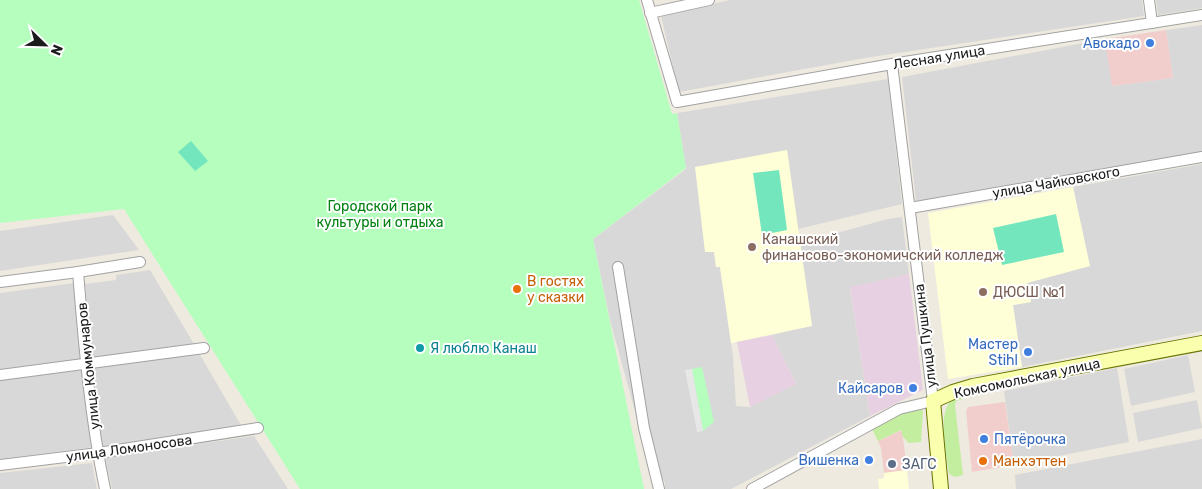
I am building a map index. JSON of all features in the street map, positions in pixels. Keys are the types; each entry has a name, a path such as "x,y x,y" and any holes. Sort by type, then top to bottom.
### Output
{"main road":[{"name":"Комсомольская улица","path":"933,401 973,386 1202,343"},
{"name":"улица Пушкина","path":"933,401 941,489"}],"street":[{"path":"647,0 650,13 709,0"},
{"path":"1149,0 1152,23"},
{"name":"Лесная улица","path":"650,13 676,102 892,64 1202,15"},
{"name":"улица Пушкина","path":"892,64 933,401"},
{"name":"улица Чайковского","path":"910,208 1202,157"},
{"path":"0,282 140,262"},
{"path":"618,267 642,421 658,489"},
{"name":"улица Коммунаров","path":"78,272 86,363 98,453 105,489"},
{"path":"0,375 204,348"},
{"name":"Комсомольская улица","path":"752,489 899,409 933,401"},
{"name":"улица Ломоносова","path":"0,465 98,453 258,428"}],"shaded area":[{"path":"730,0 1142,0 1144,16 865,58 679,92 661,16"},
{"path":"1156,0 1202,0 1202,8 1158,15"},
{"path":"1202,25 1202,152 916,201 902,77 1105,39 1113,86 1173,78 1166,30"},
{"path":"1166,30 1173,78 1112,86 1105,39"},
{"path":"888,79 902,204 798,229 787,150 705,252 714,251 716,267 720,267 733,357 736,406 750,407 796,384 772,335 812,325 800,243 888,219 902,217 909,274 850,288 870,416 731,489 665,489 665,483 645,448 610,320 593,239 686,169 677,113"},
{"name":"Канашский финансово-экономичский колледж","path":"787,150 812,326 731,343 720,267 716,267 714,252 705,252 695,167"},
{"path":"1202,164 1202,331 1022,367 1013,305 1031,302 1027,283 1089,266 1073,187"},
{"name":"ДЮСШ №1","path":"1073,187 1090,266 1027,283 1031,302 1013,305 1022,367 948,379 928,213"},
{"path":"113,215 139,250 0,271 0,231"},
{"path":"150,270 194,344 92,358 85,284 116,280 116,275"},
{"path":"909,274 923,390 870,416 850,287"},
{"path":"74,283 81,359 0,370 0,293"},
{"path":"772,335 796,384 750,407 737,342"},
{"path":"199,353 242,427 102,446 93,367"},
{"path":"1188,355 1195,392 1131,406 1124,369"},
{"path":"1117,368 1129,442 1014,465 1004,391"},
{"path":"692,369 703,431 697,432 685,370"},
{"path":"81,370 93,447 0,459 0,380"},
{"path":"1197,400 1202,428 1138,442 1133,413"},
{"path":"1005,402 1014,465 972,472 966,411 968,407"},
{"path":"902,430 907,470 884,473 881,448 878,441"},
{"path":"254,436 288,489 112,489 105,457"},
{"path":"1202,439 1202,489 1016,489 1015,475"},
{"path":"92,463 97,489 0,489 0,473"},
{"path":"907,470 909,489 879,489 878,479 884,478 884,473"}],"green space":[{"name":"Городской парк культуры и отдыха","path":"0,0 639,0 672,114 677,113 686,168 593,239 644,489 300,489 124,209 0,223"},
{"path":"191,141 208,161 195,171 178,152"},
{"path":"779,170 787,230 762,235 753,173"},
{"path":"1056,214 1064,252 1002,265 993,228"},
{"path":"702,367 714,422 703,431 692,369"},
{"path":"972,393 972,396 956,401 955,405 963,475 955,477 949,474 944,434 945,413 953,399"},
{"path":"916,405 923,411 921,442 909,443 903,437 901,430 878,441 872,429"}],"place":[{"name":"Авокадо","path":"1150,43"},
{"name":"Канашский финансово-экономичский колледж","path":"752,247"},
{"name":"В гостях у сказки","path":"517,289"},
{"name":"ДЮСШ №1","path":"983,292"},
{"name":"Я люблю Канаш","path":"420,348"},
{"name":"Мастер Stihl","path":"1028,352"},
{"name":"Кайсаров","path":"913,388"},
{"name":"Пятёрочка","path":"984,439"},
{"name":"Вишенка","path":"869,460"},
{"name":"Манхэттен","path":"983,461"},
{"name":"ЗАГС","path":"892,464"}]}
